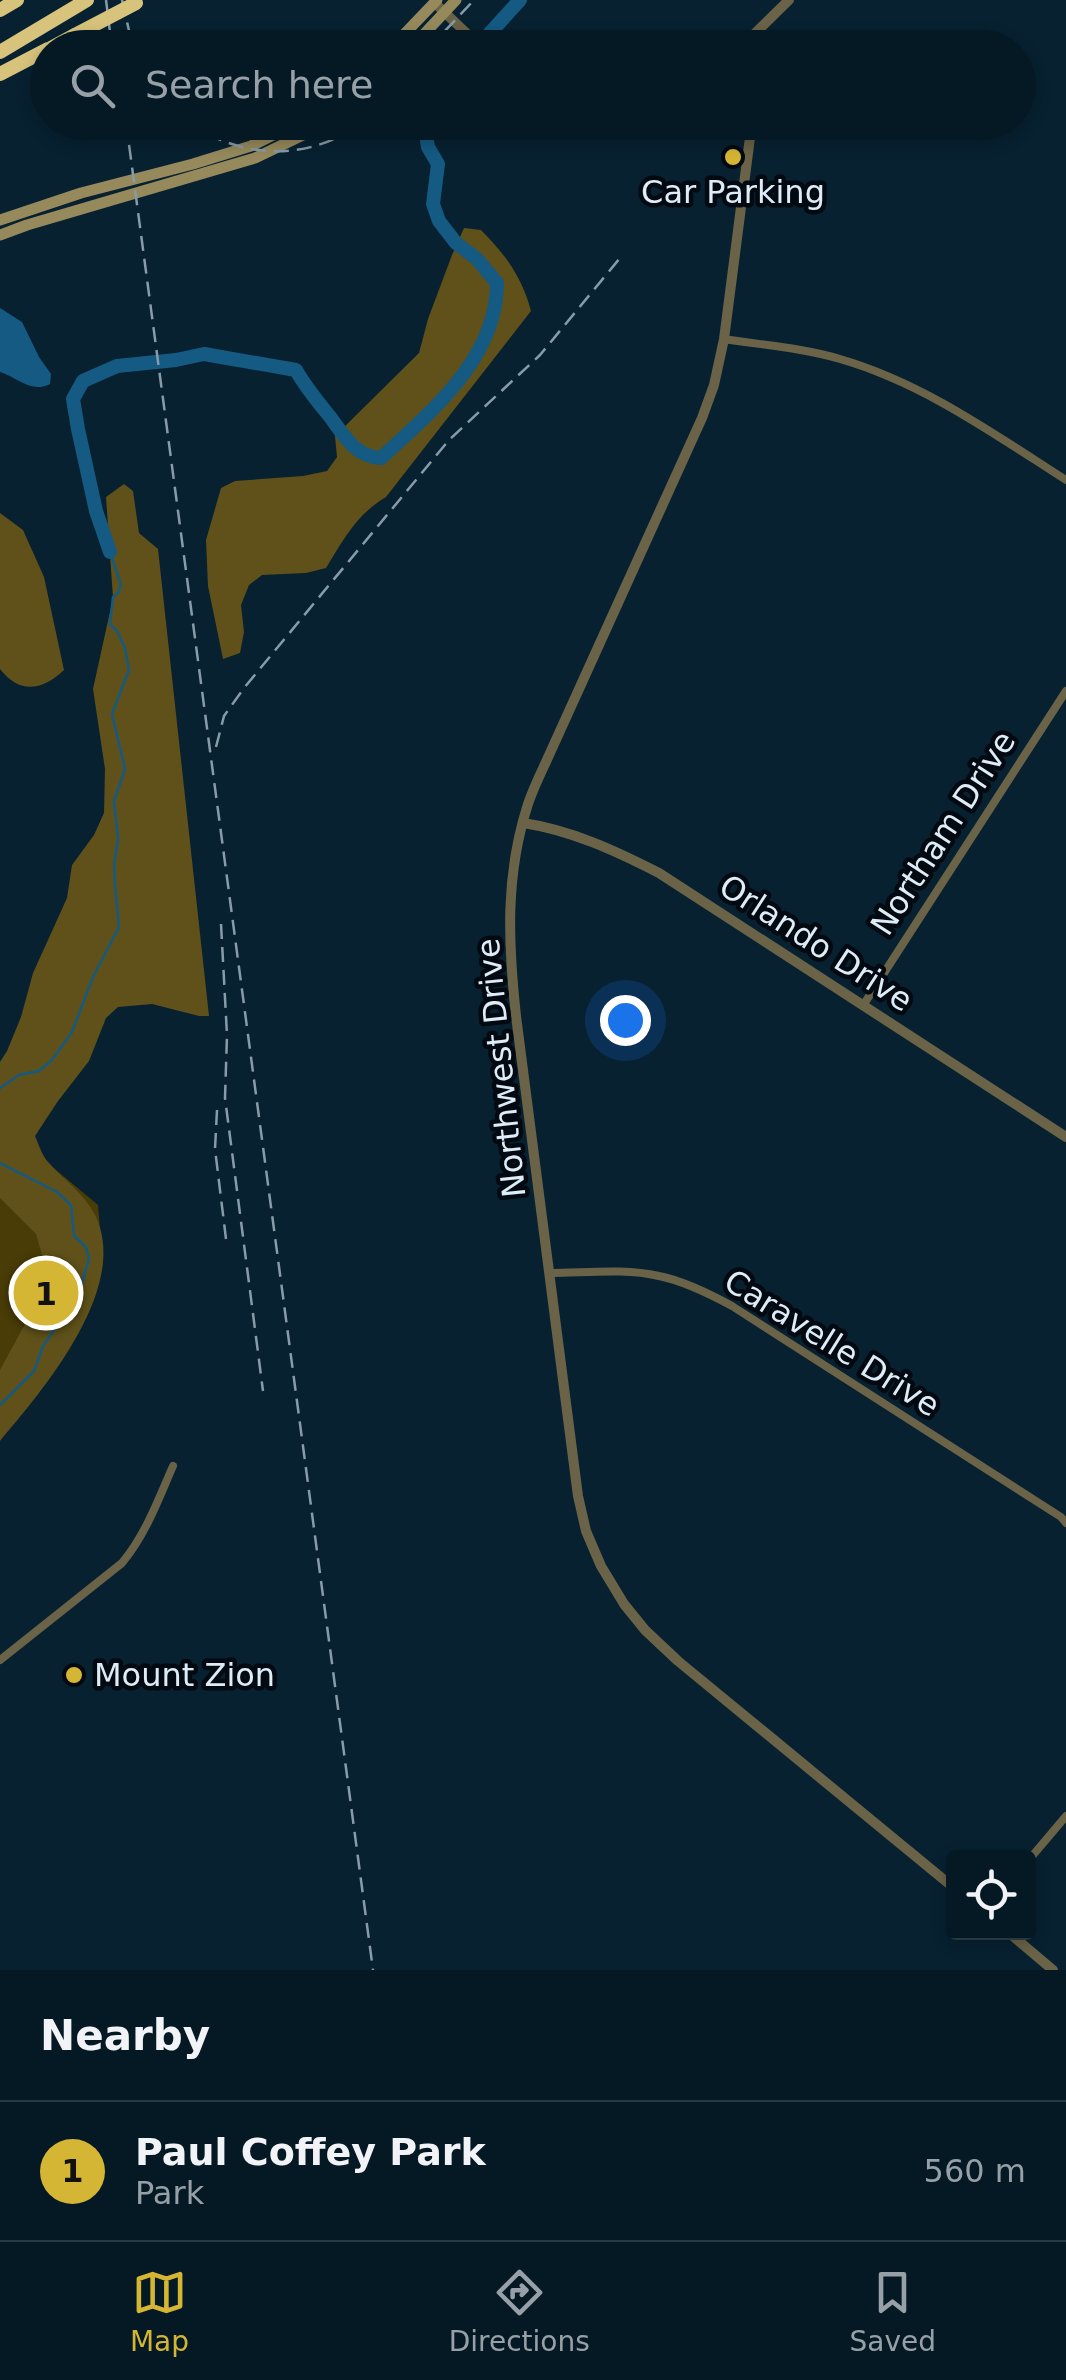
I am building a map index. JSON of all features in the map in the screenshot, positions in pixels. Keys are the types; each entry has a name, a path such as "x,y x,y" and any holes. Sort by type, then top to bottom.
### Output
{"highway":[{"path":"0,10 16,0"},
{"path":"37,30 87,0"},
{"path":"84,30 138,1"},
{"path":"0,52 30,34"},
{"path":"0,74 30,58"}],"main road":[{"path":"411,30 439,5 456,0"},
{"path":"423,30 439,5"},
{"path":"0,220 262,140"},
{"path":"0,235 255,158 292,140"}],"street":[{"path":"759,30 789,0"},
{"path":"439,5 464,30"},
{"name":"Northwest Drive","path":"750,140 724,339 714,385 530,800 511,891 509,952 570,1441 586,1532 601,1566 645,1630 678,1661 946,1881"},
{"path":"724,339 836,358 882,373 958,411 1066,480"},
{"name":"Northam Drive","path":"864,1004 1066,691"},
{"name":"Orlando Drive","path":"523,823 590,841 659,872 1066,1137"},
{"name":"Caravelle Drive","path":"549,1273 660,1276 708,1293 1030,1497 1066,1524"},
{"path":"0,1660 122,1563 145,1530 174,1466"},
{"path":"1036,1852 1066,1816"},
{"path":"1017,1940 1053,1970"}],"shaded area":[{"path":"464,228 481,230 498,248 518,277 531,311 386,497 352,528 326,568 262,575 249,585 241,605 244,632 240,653 223,659 208,586 206,540 221,488 235,481 327,471 337,457 335,436 419,353 428,319"},
{"path":"124,484 133,491 139,533 158,549 209,1016 152,1004 118,1007 106,1018 89,1061 35,1136 47,1160 95,1215 103,1243 101,1274 77,1336 0,1441 0,1370 43,1291 45,1265 36,1234 0,1198 0,1062 21,1017 33,973 67,898 72,865 94,835 104,813 105,769 93,689 113,598 106,497"},
{"path":"0,513 23,530 44,577 64,670 48,682 32,687 15,683 0,669"},
{"path":"0,1137 50,1165 98,1205 103,1264 79,1322 0,1420"}],"water":[{"path":"0,308 22,322 51,374 50,384 30,386 0,372"}],"waterway":[{"path":"493,30 520,0"},
{"path":"110,552 96,511 73,399 83,381 117,366 204,354 296,370 352,444 364,454 381,458 458,381 486,335 497,283 439,221 433,204 438,164 427,140"},
{"path":"0,1088 19,1075 39,1071 52,1060 72,1032 93,977 119,927 114,801 125,769 112,714 129,670 125,648 110,624 113,597 121,585 110,552"},
{"path":"0,1163 57,1192 71,1205 74,1236 86,1247 89,1259 82,1283 43,1346 34,1371 0,1405"}],"railway":[{"path":"106,0 110,30"},
{"path":"122,0 129,30"},
{"path":"446,30 474,0"},
{"path":"128,140 373,1970"},
{"path":"222,140 277,151 330,140"},
{"path":"216,747 224,716 244,688 449,440 540,355 620,258"},
{"path":"221,924 227,1035 225,1098 263,1391"},
{"path":"217,1110 215,1149 226,1239"}],"place":[{"name":"Car Parking","path":"733,157"},
{"name":"Paul Coffey Park","path":"46,1293"},
{"name":"Mount Zion","path":"74,1675"}]}
